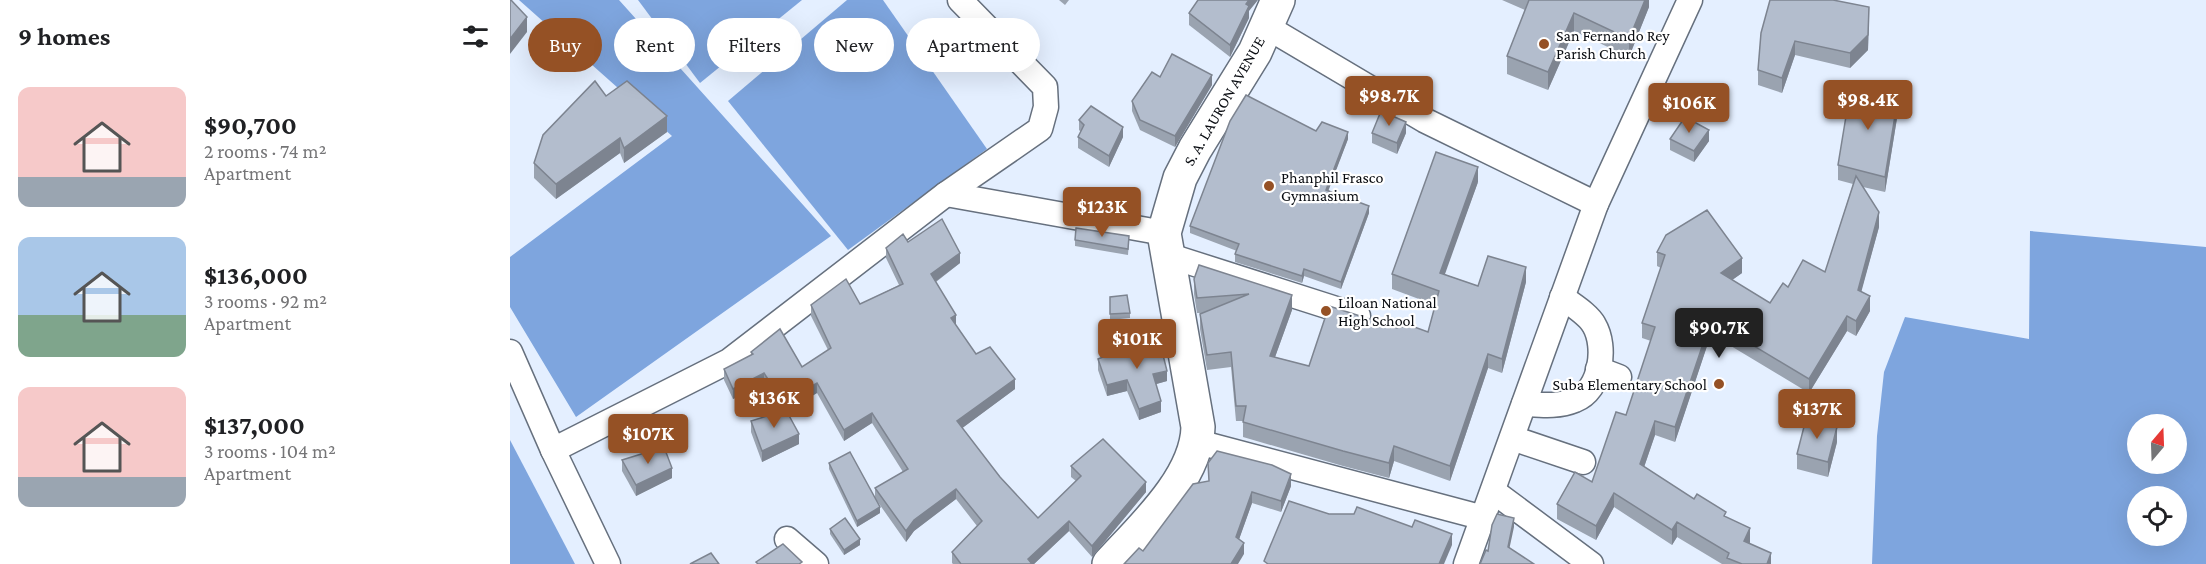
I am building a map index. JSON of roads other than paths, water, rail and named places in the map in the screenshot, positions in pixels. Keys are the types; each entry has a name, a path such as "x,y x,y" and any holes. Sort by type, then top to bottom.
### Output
{"highway":[{"name":"S. A. LAURON AVENUE","path":"1109,564 1155,513 1192,460 1198,442 1198,427 1166,244 1170,205 1185,168 1255,52 1272,14"}],"street":[{"path":"553,450 729,362 946,194 1040,129 1046,107 1045,87 960,0"},
{"path":"1466,564 1596,204 1690,0"},
{"path":"1272,14 1424,120 1596,204"},
{"path":"946,194 1166,244 1382,323"},
{"path":"1524,404 1553,406 1578,399 1592,384 1609,373 1594,324 1562,297"},
{"path":"511,357 608,564"},
{"path":"1512,438 1583,462"},
{"path":"1198,442 1484,518"},
{"path":"1493,491 1591,564"},
{"path":"787,539 816,564"}],"water":[{"path":"519,0 619,0 635,18 614,18 614,72 684,72 831,236 576,417 510,307 510,257 672,136 600,72 602,72 602,18 539,18"},
{"path":"638,0 802,0 780,18 707,18 707,72 714,72 700,83 692,72 695,72 695,18 651,18"},
{"path":"847,0 883,0 906,33 906,72 933,72 987,149 848,250 728,101 762,72 802,72 802,38 814,28 814,72 894,72 894,18 826,18"},
{"path":"2030,231 2206,247 2206,564 1872,564 1877,436 1884,372 1905,317 2029,339"},
{"path":"510,440 575,564 510,564"}],"place":[{"name":"San Fernando Rey Parish Church","path":"1544,44"},
{"name":"Phanphil Frasco Gymnasium","path":"1269,186"},
{"name":"Liloan National High School","path":"1326,311"},
{"name":"Suba Elementary School","path":"1719,384"}]}
